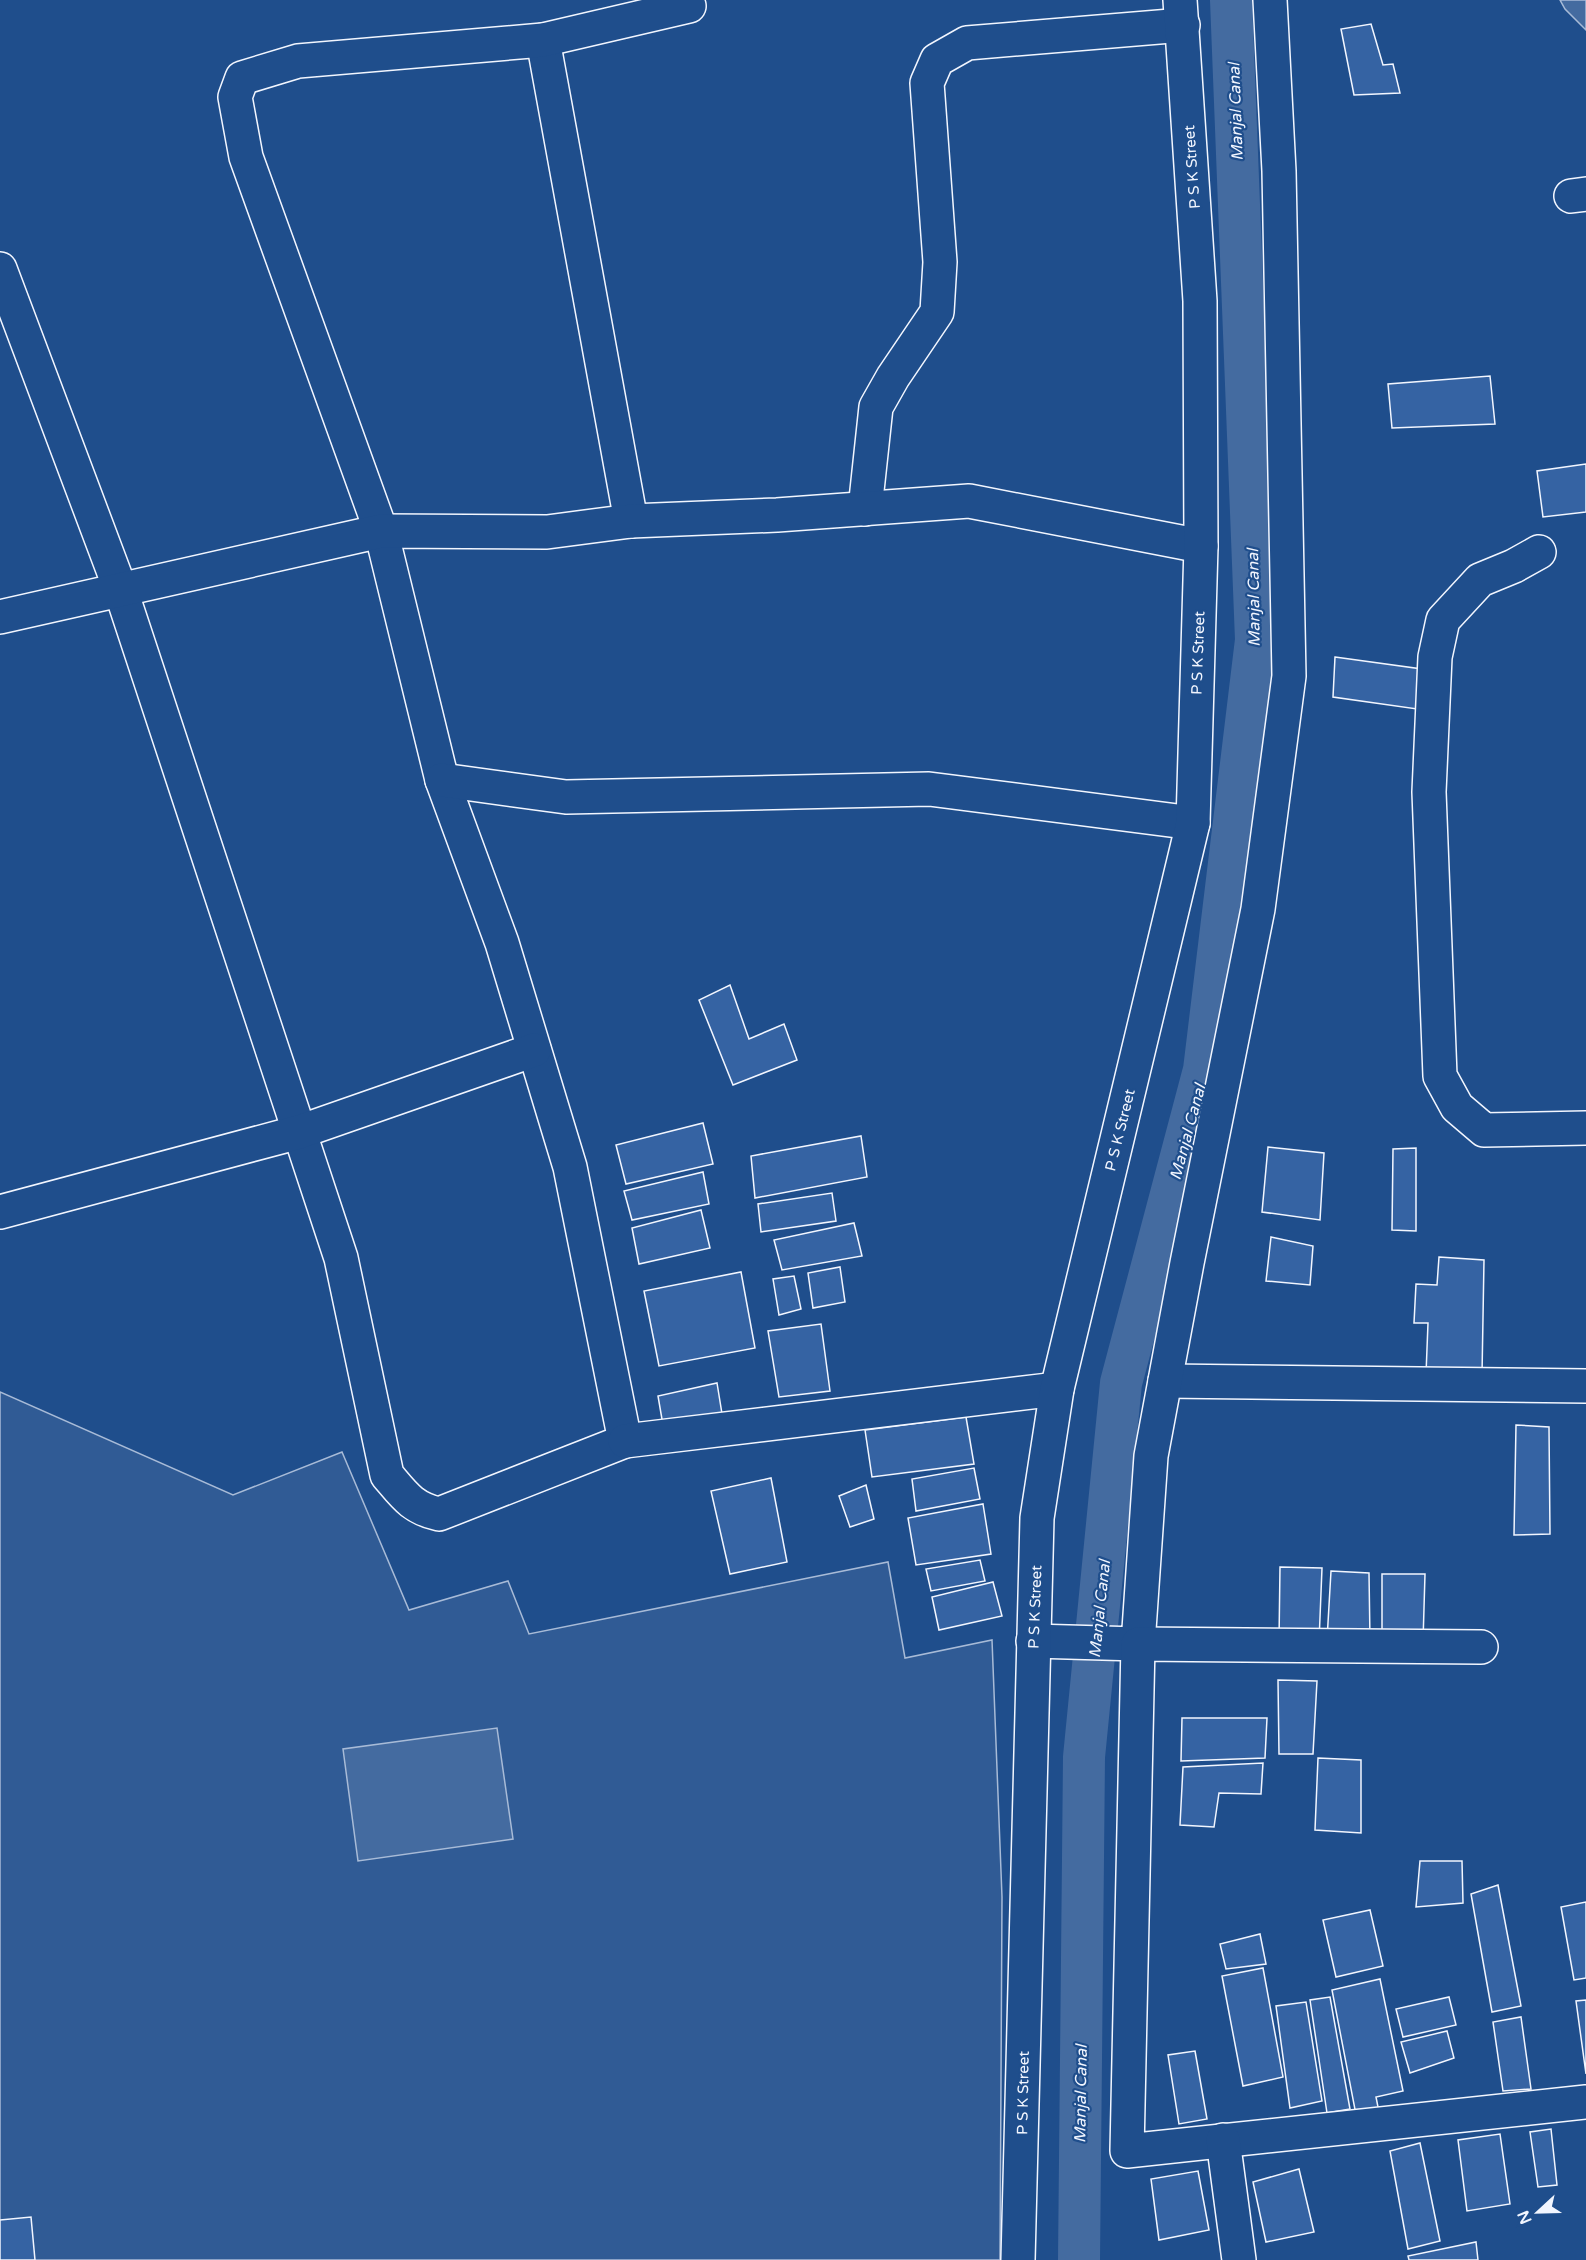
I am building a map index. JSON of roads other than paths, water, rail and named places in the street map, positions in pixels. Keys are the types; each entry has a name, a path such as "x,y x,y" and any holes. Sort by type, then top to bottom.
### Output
{"street":[{"path":"1269,0 1279,171 1289,676 1258,909 1189,1251 1151,1456 1136,1643 1126,2151 1586,2102"},
{"path":"625,1442 570,1167 502,943 442,780 381,531 246,157 234,98 242,78 298,60 543,40 689,6"},
{"path":"865,508 876,407 893,377 937,312 940,262 927,83 937,60 967,43 1181,13"},
{"name":"P S K Street","path":"1018,2260 1037,1518 1057,1389 1193,824 1202,546 1200,301 1181,13"},
{"path":"543,40 631,521"},
{"path":"0,269 121,591 341,1258 387,1475 408,1500 423,1511 439,1514 625,1442 1057,1389"},
{"path":"0,617 381,531 547,532 631,521 777,515 969,501 1202,546"},
{"path":"1539,552 1514,566 1480,580 1443,620 1435,657 1429,792 1440,1076 1457,1107 1484,1130 1586,1128"},
{"path":"442,780 566,797 929,789 1193,824"},
{"path":"0,1212 299,1132 534,1050"},
{"path":"1165,1381 1586,1386"},
{"path":"1035,1641 1481,1647"},
{"path":"1223,2140 1239,2260"}],"waterway":[{"name":"Manjal Canal","path":"1079,2260 1084,1757 1121,1383 1204,1070 1256,640 1231,0"}]}
